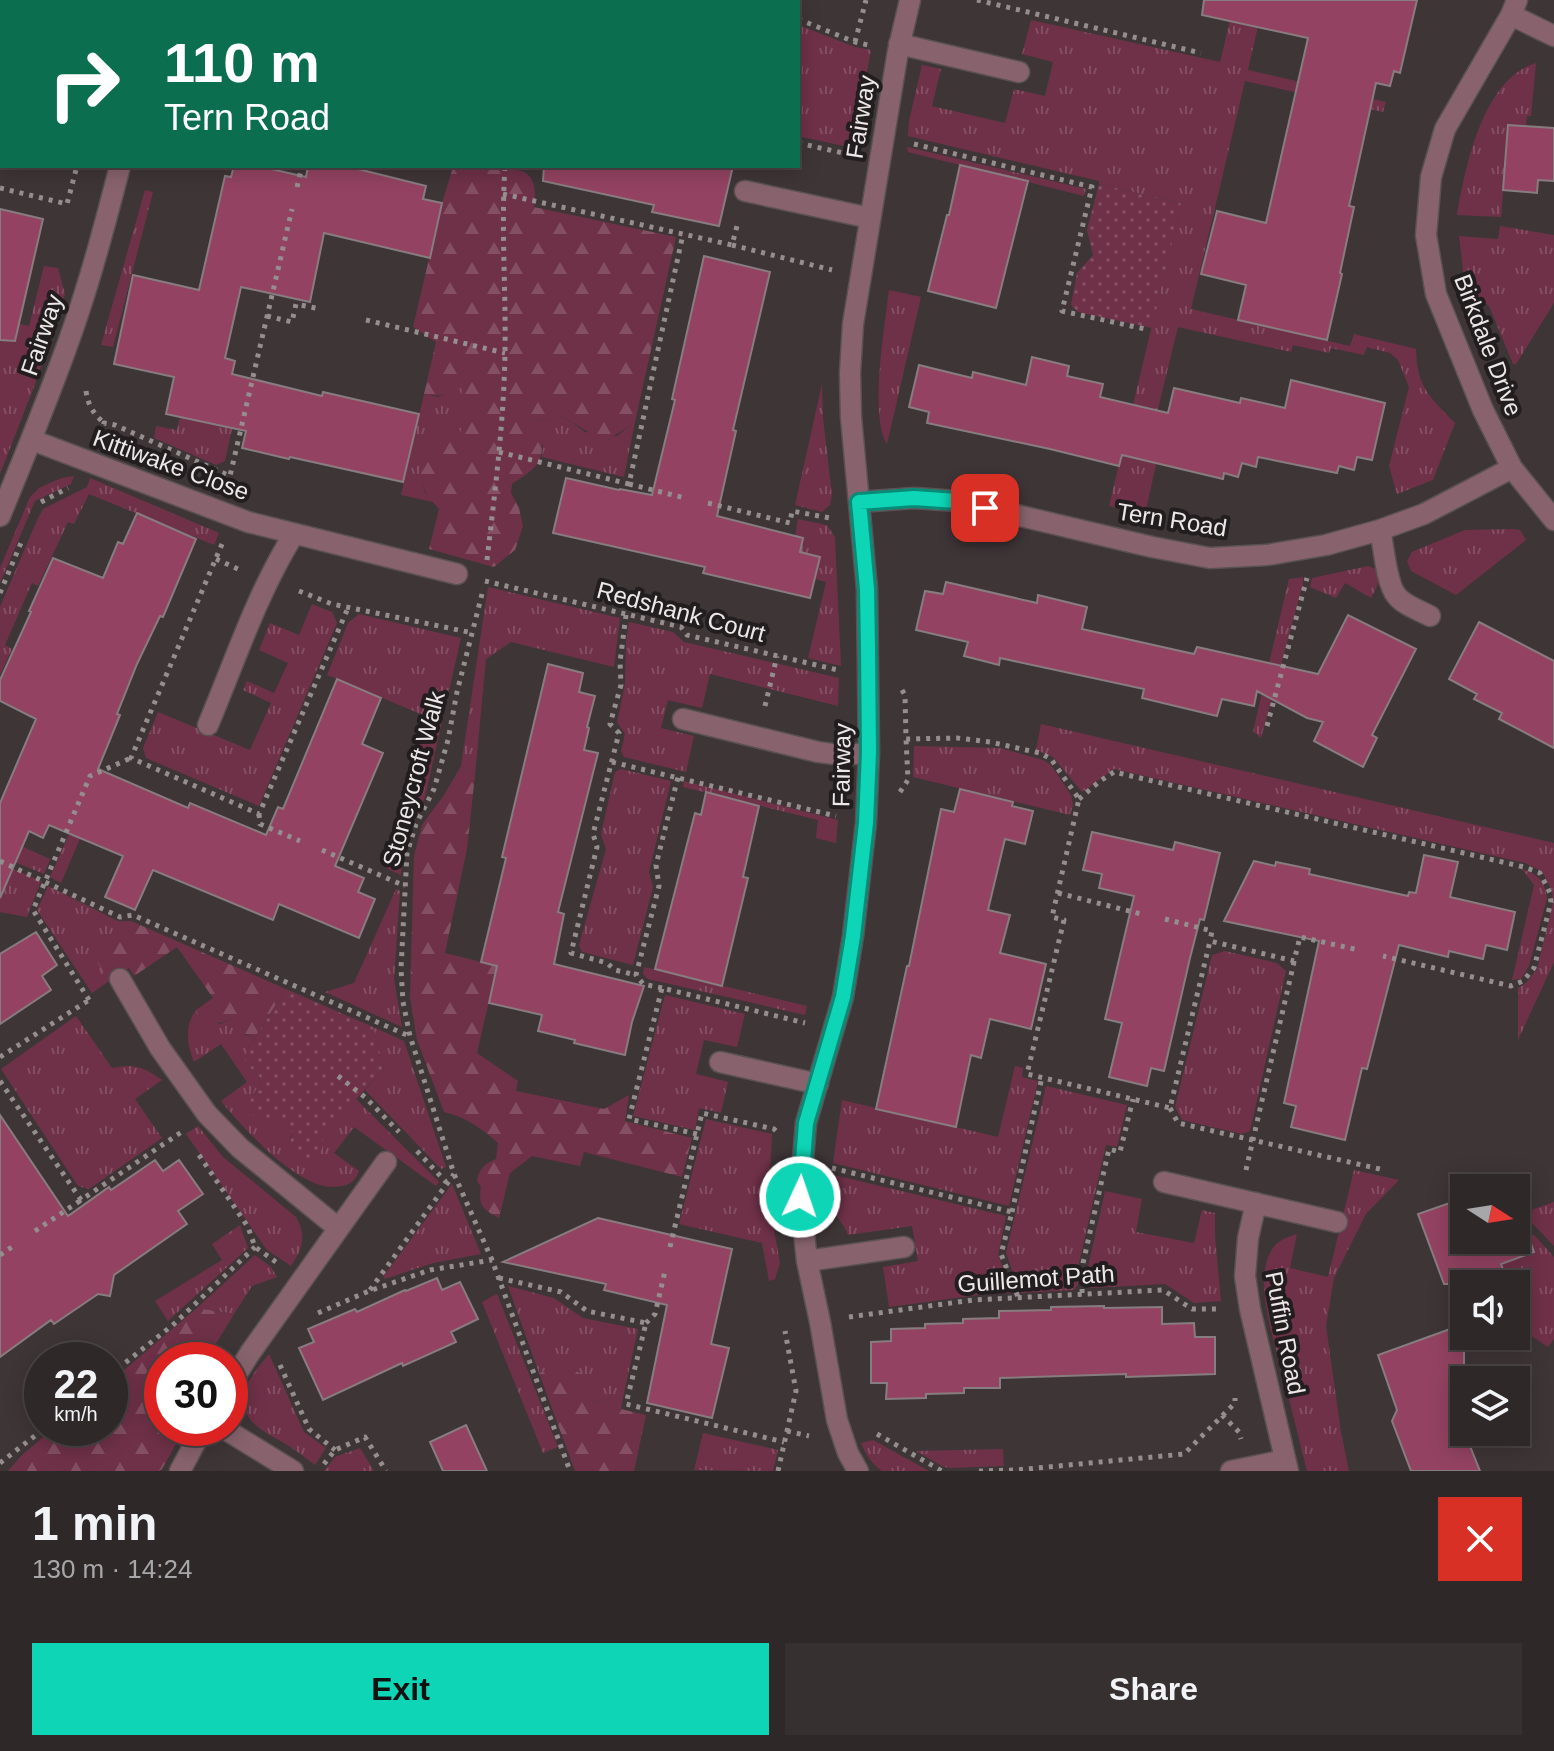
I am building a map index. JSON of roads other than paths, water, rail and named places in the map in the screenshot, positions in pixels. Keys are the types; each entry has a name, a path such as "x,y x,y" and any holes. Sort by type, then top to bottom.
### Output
{"street":[{"name":"Fairway","path":"858,1471 837,1420 807,1261 800,1197 806,1123 843,997 866,823 869,752 867,589 851,417 850,373 853,324 870,218 898,47 910,0"},
{"path":"1514,7 1554,36"},
{"name":"Birkdale Drive","path":"1514,7 1445,129 1431,177 1426,235 1436,294 1483,410 1512,468 1554,520"},
{"path":"898,47 1019,72"},
{"name":"Fairway","path":"0,516 74,326 119,168"},
{"path":"745,191 870,218"},
{"name":"Kittiwake Close","path":"32,440 248,522 457,574"},
{"name":"Tern Road","path":"860,509 914,498 957,501 1210,558 1267,555 1307,549 1380,530 1424,514 1512,468"},
{"path":"1380,530 1395,594 1430,616"},
{"path":"208,725 267,582 294,534"},
{"path":"683,719 838,756 869,752"},
{"path":"120,979 160,1048 207,1114 251,1157 338,1228"},
{"path":"720,1062 818,1084"},
{"path":"248,1356 386,1162"},
{"path":"1164,1182 1337,1222"},
{"name":"Puffin Road","path":"1247,1201 1245,1276 1286,1466"},
{"path":"807,1261 904,1247"},
{"path":"248,1443 293,1471"},
{"path":"180,1471 193,1446"},
{"path":"1231,1471 1286,1466"}]}
